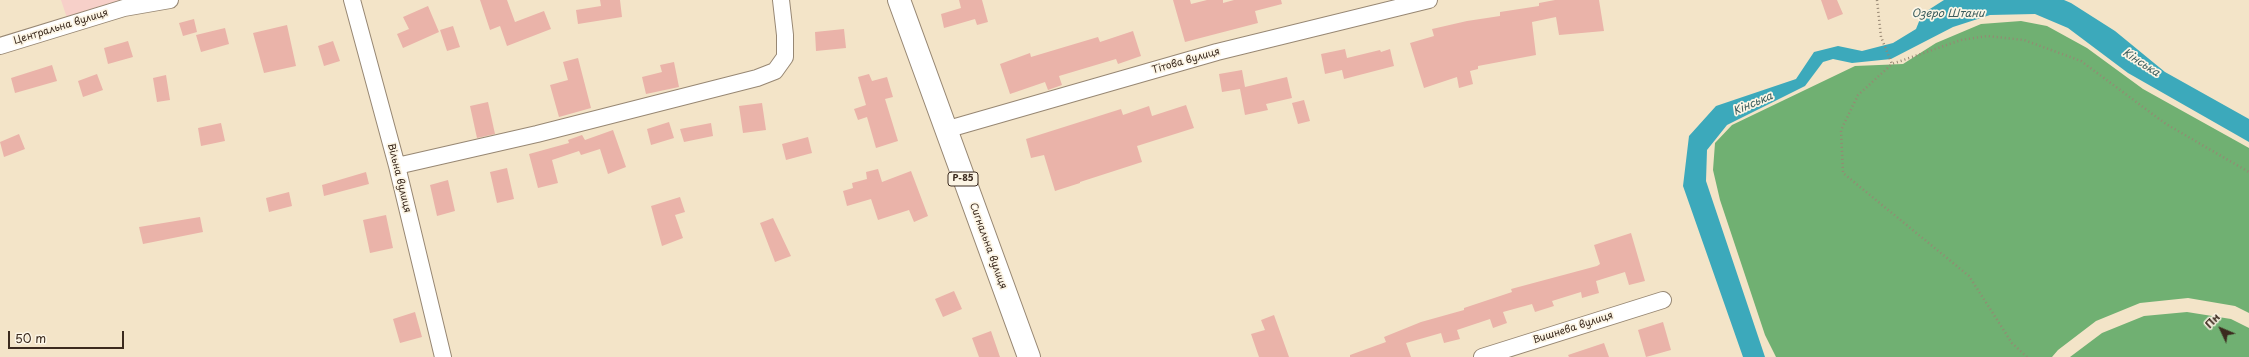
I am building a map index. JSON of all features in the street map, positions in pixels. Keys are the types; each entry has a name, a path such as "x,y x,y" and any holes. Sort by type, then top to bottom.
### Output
{"main road":[{"name":"Сигнальна вулиця","path":"899,0 945,130 1029,357"}],"street":[{"name":"Центральна вулиця","path":"0,46 124,8 170,0"},
{"name":"Вільна вулиця","path":"352,0 397,166 443,357"},
{"path":"397,166 552,130 757,78 775,71 785,57 786,35 781,0"},
{"name":"Тітова вулиця","path":"945,130 1217,52 1429,0"},
{"name":"Вишнева вулиця","path":"1482,357 1663,300"}],"path":[{"path":"1877,0 1881,37 1892,64"},
{"path":"2027,357 2012,343 1969,276 1843,173 1841,130 1858,95 1892,64 1961,40 1987,36 2024,40 2081,61 2166,124 2249,172"}],"shaded area":[{"path":"61,0 168,0 69,24"}],"green space":[{"path":"2021,21 2047,26 2087,48 2143,89 2249,148 2249,313 2235,306 2188,298 2140,303 2096,321 2058,350 2052,357 1776,357 1765,335 1720,200 1713,170 1715,143 1732,125 1855,66 1903,64 1936,43 1981,24"},
{"path":"2187,312 2231,319 2249,328 2249,357 2070,357 2102,333 2144,316"}],"water":[{"name":"Озеро Штани","path":"1944,0 2064,0 2071,3 2115,31 2165,72 2249,119 2249,142 2128,73 2068,28 2035,14 1990,15 1953,27 1891,59 1852,63 1833,59 1823,62 1805,86 1727,125 1707,150 1706,181 1765,357 1743,357 1683,186 1689,136 1716,106 1796,79 1814,52 1838,46 1862,51 1893,43 1916,29 1922,14"}],"building":[{"path":"480,0 507,0 515,22 544,11 551,29 507,46 500,26 490,30"},
{"path":"600,0 620,0 622,17 578,24 576,10 601,6"},
{"path":"959,0 982,0 988,22 977,25 975,19 944,28 941,14 961,8"},
{"path":"1173,0 1190,0 1191,4 1207,0 1223,0 1223,3 1234,0 1281,0 1282,4 1255,11 1258,23 1185,42"},
{"path":"1555,0 1599,0 1604,31 1559,35 1556,17 1532,22 1536,55 1478,66 1478,69 1470,71 1473,84 1459,88 1457,77 1424,88 1410,43 1434,36 1432,29 1467,21 1500,16 1500,12 1539,6 1539,3"},
{"path":"1821,0 1837,0 1843,14 1828,20"},
{"path":"428,6 439,32 403,48 397,34 409,29 403,17"},
{"path":"194,19 197,32 183,36 179,23"},
{"path":"287,25 296,66 264,73 253,33"},
{"path":"453,26 460,47 447,51 440,30"},
{"path":"225,28 229,44 201,52 196,35"},
{"path":"844,29 846,48 816,51 815,32"},
{"path":"1133,31 1141,56 1118,64 1116,59 1059,76 1062,85 1048,90 1045,82 1010,94 1000,64 1030,53 1031,57 1098,37 1100,42"},
{"path":"128,41 133,57 108,64 104,48"},
{"path":"333,41 340,61 324,66 318,46"},
{"path":"1345,49 1347,58 1390,49 1394,66 1344,79 1342,70 1325,74 1321,54"},
{"path":"578,58 591,108 559,117 550,85 568,80 563,62"},
{"path":"674,62 679,87 646,94 642,77 662,72 660,65"},
{"path":"52,65 57,81 15,93 11,78"},
{"path":"1242,70 1245,87 1287,77 1292,98 1266,104 1268,110 1245,115 1240,89 1222,92 1219,74"},
{"path":"97,74 103,90 83,97 78,81"},
{"path":"869,74 872,81 887,77 893,97 885,99 898,141 876,148 867,117 858,120 854,109 866,105 858,77"},
{"path":"166,75 170,100 157,102 153,78"},
{"path":"1304,100 1310,121 1298,124 1292,103"},
{"path":"488,102 495,134 477,138 470,106"},
{"path":"762,103 766,130 743,133 739,106"},
{"path":"1186,105 1194,128 1137,146 1142,162 1055,191 1044,155 1031,158 1026,139 1121,109 1123,115 1149,106 1152,116"},
{"path":"669,122 674,138 651,145 647,129"},
{"path":"221,123 225,141 201,146 198,128"},
{"path":"711,123 713,136 684,142 680,129"},
{"path":"613,130 626,167 608,174 600,149 581,155 579,151 552,160 558,183 538,188 529,154 569,143 568,140 582,135 585,140"},
{"path":"19,134 25,149 4,157 0,142"},
{"path":"808,137 812,153 786,160 782,144"},
{"path":"507,168 514,199 497,203 490,172"},
{"path":"878,169 882,182 911,171 928,216 914,222 909,210 878,220 871,199 847,206 843,191 853,188 852,183 867,179 866,172"},
{"path":"366,172 369,184 324,196 322,185"},
{"path":"448,180 455,211 437,216 430,185"},
{"path":"289,192 292,206 269,212 266,198"},
{"path":"680,197 685,212 675,215 683,238 662,246 651,206"},
{"path":"386,215 393,248 370,253 363,220"},
{"path":"200,217 203,232 143,244 139,227"},
{"path":"773,218 791,256 775,262 760,223"},
{"path":"1631,233 1645,281 1629,285 1625,272 1596,281 1599,293 1582,298 1581,292 1552,301 1554,306 1535,312 1532,304 1503,312 1507,323 1493,328 1490,319 1457,330 1460,339 1444,343 1441,333 1406,343 1411,357 1350,357 1350,355 1386,342 1384,337 1421,322 1464,310 1464,308 1512,292 1511,289 1597,266 1600,264 1594,245"},
{"path":"954,291 962,309 943,317 935,299"},
{"path":"415,312 422,337 400,343 393,319"},
{"path":"1274,315 1289,357 1259,357 1251,334 1265,330 1261,320"},
{"path":"1663,322 1671,350 1646,357 1638,330"},
{"path":"991,331 1000,357 979,357 972,338"},
{"path":"1604,343 1609,357 1569,357 1568,355"}],"water label":[{"name":"Кінська","path":"2141,63"},
{"name":"Кінська","path":"1753,104"}]}
